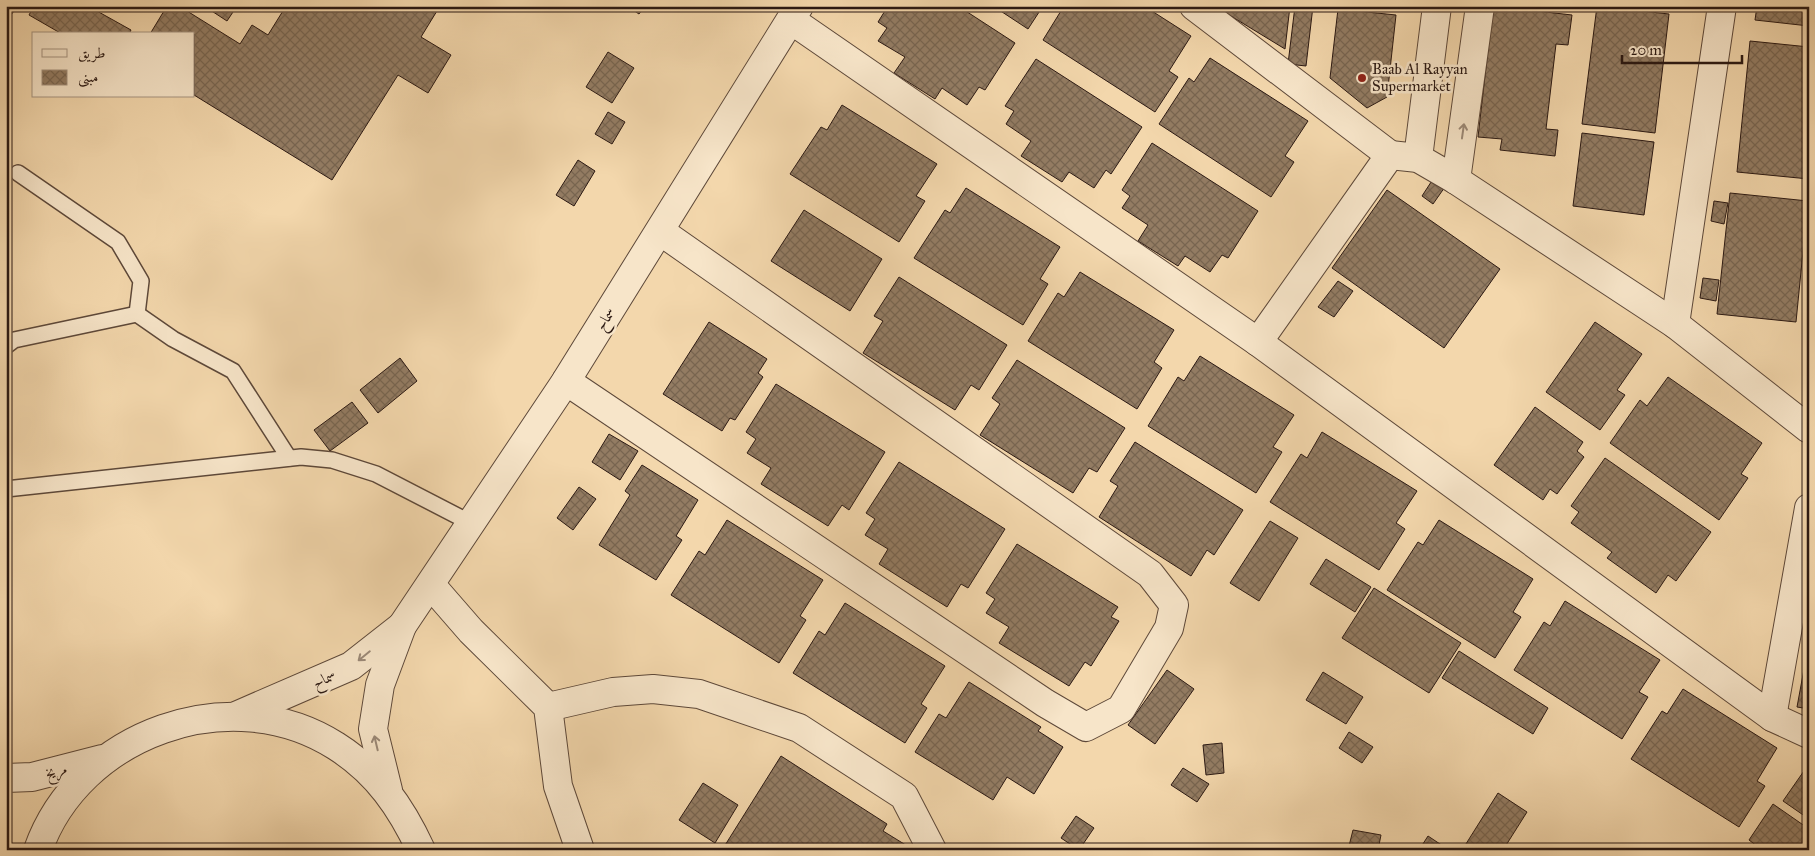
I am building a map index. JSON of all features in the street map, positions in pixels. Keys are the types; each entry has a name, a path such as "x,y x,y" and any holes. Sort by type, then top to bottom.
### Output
{"street":[{"path":"1418,158 1437,6"},
{"path":"1456,180 1480,6"},
{"path":"1675,324 1722,6"},
{"path":"1200,8 1390,155 1418,158 1456,180 1675,324 1809,429"},
{"path":"795,13 1258,342 1772,717 1809,734"},
{"name":"سماح","path":"388,790 373,729 380,684 402,626 566,381 795,13"},
{"path":"1258,342 1390,155"},
{"path":"566,381 1045,703 1086,727 1121,709 1168,628 1174,605 1150,574 660,230"},
{"path":"1772,717 1809,508"},
{"path":"431,585 471,631 548,707 558,786 580,850"},
{"name":"سماح","path":"236,716 351,666 402,626"},
{"path":"548,707 613,692 653,688 699,694 799,728 904,796 932,850"},
{"path":"38,850 58,809 80,781 106,758 135,739 167,726 201,718 236,716 271,721 304,730 335,745 363,766 388,790 407,819 421,850"},
{"name":"مريخ","path":"6,778 32,777 106,758"}],"lane":[{"path":"18,173 118,242 141,281 137,314"},
{"path":"6,346 14,340 137,314 173,338 233,371 289,458"},
{"path":"6,489 289,458 332,460 353,465 376,474 472,523"}],"building":[{"path":"6,6 17,6 12,14 6,11"},
{"path":"34,6 88,6 131,30 130,32 59,32 29,15"},
{"path":"167,6 179,6 240,44 252,25 268,35 286,6 440,6 421,37 451,55 428,93 398,75 332,180 195,96 195,32 151,32"},
{"path":"204,6 237,6 227,21"},
{"path":"627,6 645,6 639,14"},
{"path":"888,6 958,6 1015,43 985,90 979,87 967,105 942,88 935,99 894,73 905,57 878,41 887,28 878,22"},
{"path":"993,6 1043,6 1028,29"},
{"path":"1064,6 1144,6 1191,36 1169,71 1178,77 1155,112 1043,40"},
{"path":"1221,6 1290,6 1285,49 1221,10"},
{"path":"1295,6 1313,6 1306,66 1288,64"},
{"path":"1493,6 1572,15 1568,45 1556,44 1546,129 1558,130 1555,156 1500,150 1502,139 1478,137"},
{"path":"1597,6 1669,14 1655,133 1582,124"},
{"path":"1757,6 1809,6 1809,26 1755,20"},
{"path":"1338,9 1396,15 1387,97 1367,108 1330,78"},
{"path":"1750,41 1809,47 1809,179 1737,172"},
{"path":"608,52 634,68 612,103 586,87"},
{"path":"1210,58 1308,121 1285,156 1294,162 1271,197 1159,124 1189,78 1194,82"},
{"path":"1036,59 1142,127 1111,174 1106,170 1094,188 1069,172 1062,182 1021,156 1031,141 1006,124 1014,111 1005,106"},
{"path":"842,105 937,164 916,196 925,201 899,242 790,174 821,127 827,130"},
{"path":"608,112 625,122 612,144 595,134"},
{"path":"1582,133 1654,142 1644,215 1573,206"},
{"path":"1152,143 1258,211 1228,258 1222,255 1210,272 1185,256 1178,266 1138,241 1148,225 1122,208 1130,196 1122,190"},
{"path":"578,160 595,171 574,206 556,195"},
{"path":"1435,176 1447,184 1433,204 1422,196"},
{"path":"966,188 1060,247 1040,279 1048,284 1023,325 914,258 945,210 950,213"},
{"path":"1387,190 1500,269 1444,348 1332,268"},
{"path":"1730,193 1808,201 1796,322 1717,314"},
{"path":"1714,201 1728,203 1724,224 1711,221"},
{"path":"804,210 882,259 850,311 771,261"},
{"path":"1080,272 1174,330 1154,362 1162,368 1137,409 1028,341 1058,293 1064,297"},
{"path":"899,277 1007,345 979,390 971,385 955,410 863,353 883,321 874,316"},
{"path":"1703,278 1719,280 1716,301 1700,298"},
{"path":"1338,281 1353,291 1334,317 1318,307"},
{"path":"709,322 767,359 758,373 763,377 735,420 730,418 722,431 663,394"},
{"path":"1595,322 1642,354 1617,390 1625,395 1600,430 1546,392"},
{"path":"1200,356 1294,415 1273,447 1282,452 1256,493 1148,426 1178,377 1184,381"},
{"path":"400,358 417,381 378,413 360,390"},
{"path":"1017,360 1125,428 1097,472 1089,468 1073,493 980,435 1000,404 992,398"},
{"path":"1668,377 1762,443 1741,474 1748,478 1719,520 1610,443 1640,400 1647,406"},
{"path":"776,384 885,452 849,510 842,505 828,526 761,484 771,468 747,453 756,439 746,432"},
{"path":"352,402 368,423 330,451 314,430"},
{"path":"1535,407 1583,442 1577,451 1584,457 1557,494 1550,489 1543,500 1494,465"},
{"path":"1322,432 1417,491 1396,523 1405,529 1379,570 1270,502 1301,454 1307,458"},
{"path":"609,434 638,451 620,480 592,462"},
{"path":"1135,442 1243,510 1214,555 1207,550 1191,576 1099,517 1118,486 1110,481"},
{"path":"1605,458 1711,532 1676,581 1668,575 1656,593 1607,558 1612,552 1571,523 1579,512 1571,506"},
{"path":"899,462 1005,529 968,588 961,584 947,607 879,564 888,549 865,535 875,519 866,513"},
{"path":"642,465 698,500 676,536 682,540 656,580 599,545 630,495 625,491"},
{"path":"579,487 596,499 573,530 557,518"},
{"path":"727,520 823,580 800,616 806,620 779,663 671,595 699,551 705,555"},
{"path":"1439,520 1533,579 1513,612 1521,617 1495,658 1387,590 1418,542 1423,545"},
{"path":"1270,521 1298,538 1259,601 1230,583"},
{"path":"1017,544 1118,607 1111,617 1119,621 1091,666 1085,662 1069,686 999,643 1009,627 986,613 995,599 986,593"},
{"path":"1326,559 1371,587 1355,612 1310,584"},
{"path":"1374,588 1461,643 1429,693 1342,638"},
{"path":"1565,601 1660,660 1639,692 1648,697 1622,739 1514,670 1544,622 1550,626"},
{"path":"845,603 945,666 921,704 927,708 905,743 793,673 819,631 825,635"},
{"path":"1809,642 1809,709 1797,707"},
{"path":"1459,651 1548,708 1533,734 1442,678"},
{"path":"1167,670 1194,689 1155,744 1128,725"},
{"path":"1323,672 1363,697 1346,724 1306,700"},
{"path":"969,682 1041,727 1038,731 1063,747 1034,794 1007,777 993,800 915,752 939,714 946,718"},
{"path":"1683,689 1777,748 1757,781 1765,786 1739,827 1631,759 1662,711 1667,714"},
{"path":"1349,732 1373,747 1362,763 1339,748"},
{"path":"1222,743 1224,773 1206,775 1203,745"},
{"path":"781,756 887,824 883,831 909,847 907,850 722,850"},
{"path":"1183,768 1209,784 1197,802 1171,785"},
{"path":"1806,768 1809,770 1809,819 1783,801"},
{"path":"703,783 738,805 715,843 679,820"},
{"path":"1498,793 1527,812 1503,850 1468,850 1464,847"},
{"path":"1773,804 1809,829 1809,850 1762,850 1749,840"},
{"path":"1076,816 1094,828 1079,850 1061,838"},
{"path":"1353,830 1381,835 1378,850 1348,850"},
{"path":"1428,836 1449,850 1419,850"}],"place":[{"name":"Baab Al Rayyan Supermarket","path":"1362,78"}]}
